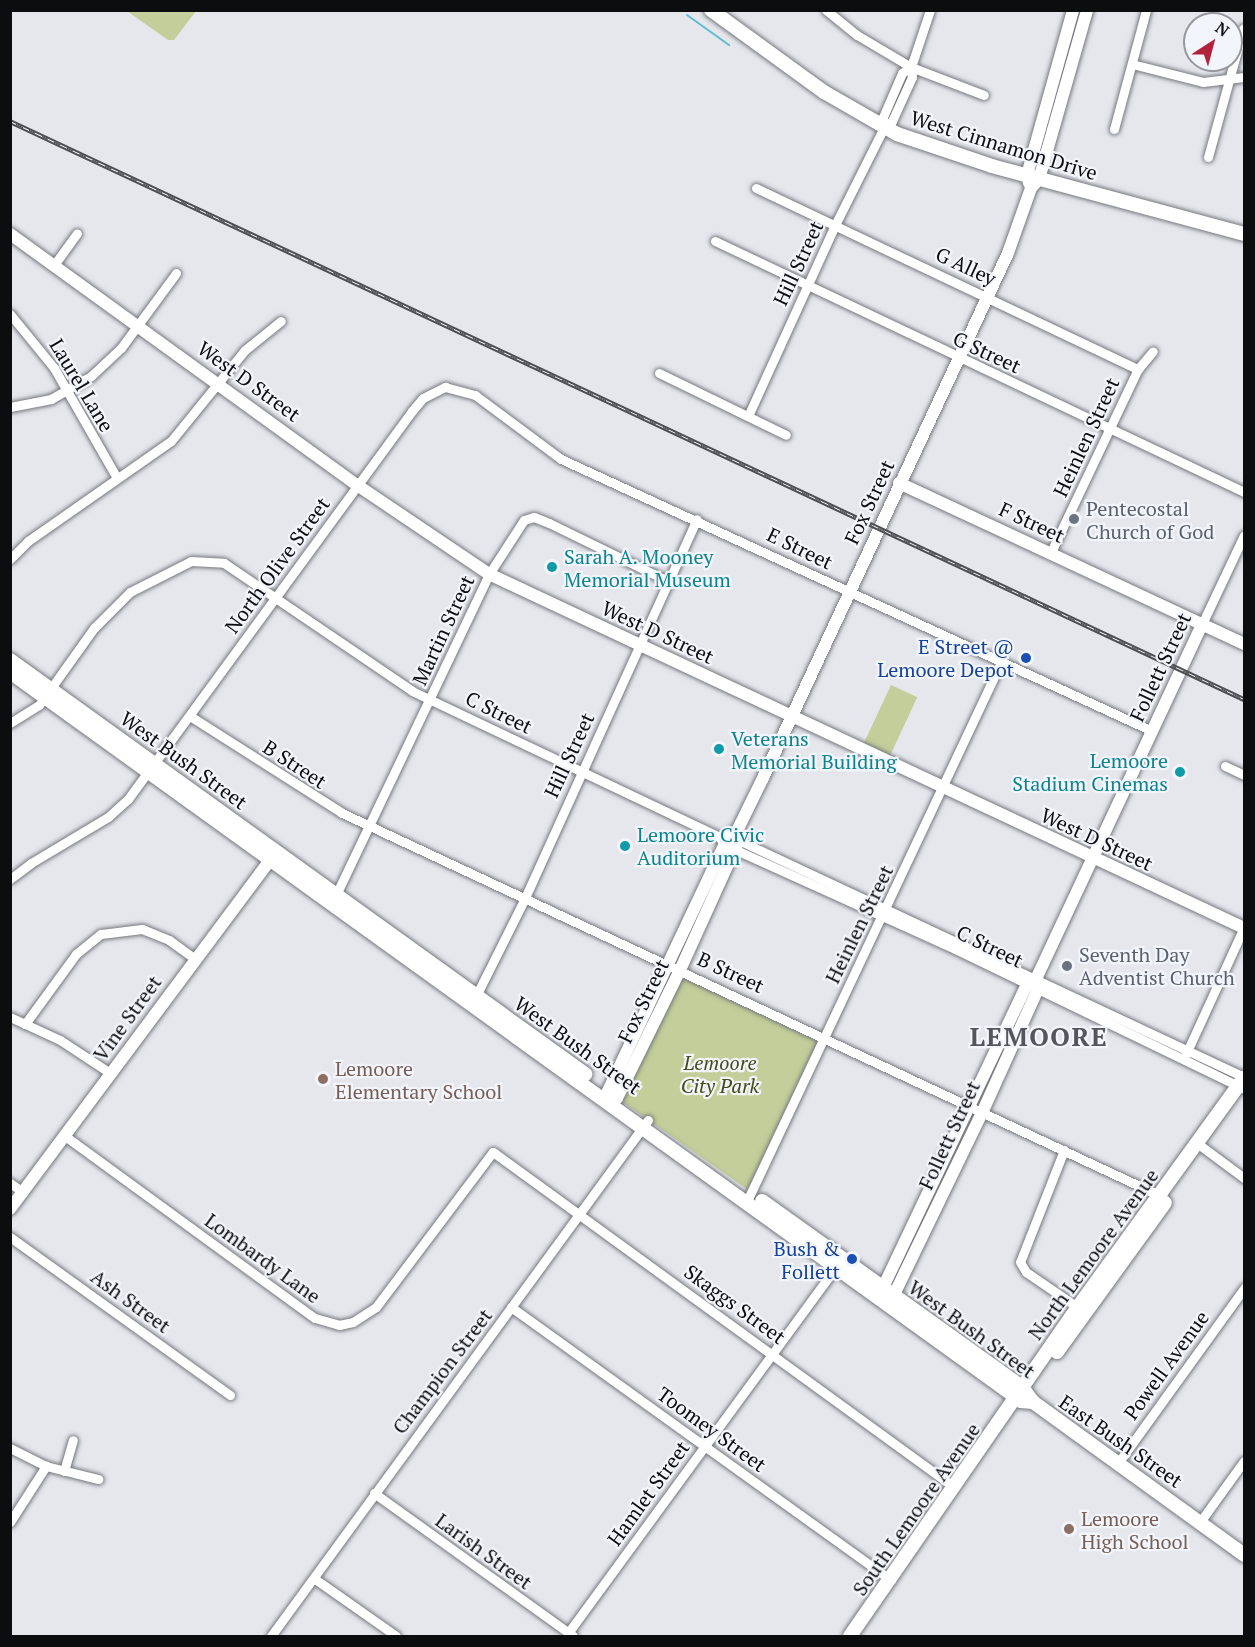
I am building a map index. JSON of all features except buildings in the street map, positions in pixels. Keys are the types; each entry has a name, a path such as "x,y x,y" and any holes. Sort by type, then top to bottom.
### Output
{"main road":[{"name":"West Cinnamon Drive","path":"711,10 824,92 884,127 949,153 1033,181 1245,234"},
{"name":"West Bush Street","path":"10,660 49,693 611,1097 1022,1397"},
{"name":"West Bush Street","path":"10,672 49,693"},
{"name":"North Lemoore Avenue","path":"1022,1397 1244,1085"},
{"name":"East Bush Street","path":"1022,1397 1245,1555"},
{"name":"South Lemoore Avenue","path":"850,1636 954,1487 1022,1397"}],"street":[{"path":"826,10 857,35 911,67 984,94"},
{"name":"Hill Street","path":"747,416 835,225 884,127 892,121 912,77 911,67 930,10"},
{"name":"Fox Street","path":"1033,181 1073,10"},
{"name":"Fox Street","path":"611,1097 675,966 731,840 793,717 899,483 1008,253 1087,10"},
{"path":"1114,129 1146,10"},
{"path":"1132,64 1181,78 1226,82 1245,77"},
{"path":"1208,157 1229,72"},
{"name":"G Alley","path":"756,188 1138,369"},
{"path":"54,265 77,233"},
{"name":"West D Street","path":"10,234 220,383 357,485 489,574 1094,860 1244,928"},
{"name":"G Street","path":"716,241 1109,431 1245,492"},
{"path":"10,407 36,405 67,391 108,362 139,325 176,273"},
{"name":"Laurel Lane","path":"10,314 39,345 117,478"},
{"path":"10,559 28,541 117,478 137,468 171,441 245,350 281,321"},
{"path":"1138,369 1153,351"},
{"name":"Heinlen Street","path":"1051,552 1138,369"},
{"path":"659,373 786,435"},
{"name":"North Olive Street","path":"10,879 116,811 153,767 412,411 423,398 441,388"},
{"name":"E Street","path":"441,388 455,388 475,395 561,459 697,519 850,592 1152,730"},
{"name":"F Street","path":"899,483 1245,644"},
{"name":"Martin Street","path":"334,899 489,574 519,526 534,517 670,582"},
{"name":"Hill Street","path":"474,1000 524,900 697,519"},
{"name":"Follett Street","path":"886,1297 969,1107 1034,984 1094,860 1152,730 1245,536"},
{"name":"C Street","path":"10,723 31,712 49,693 111,609 130,592 174,566 199,560 224,563 276,596 396,682 1244,1085"},
{"name":"Heinlen Street","path":"749,1197 944,789 1002,660"},
{"name":"B Street","path":"190,716 321,803 524,900 675,966 969,1107 1164,1197"},
{"path":"1225,766 1245,775"},
{"name":"Vine Street","path":"10,1209 274,855"},
{"path":"25,1024 76,954 100,934 142,928 169,940 195,959"},
{"path":"1185,1055 1244,928"},
{"name":"Follett Street","path":"886,1297 982,1113 1034,984"},
{"path":"10,1017 60,1040 110,1073"},
{"name":"Champion Street","path":"272,1636 645,1123"},
{"name":"Lombardy Lane","path":"65,1136 315,1318 339,1325 365,1317 376,1307 493,1152"},
{"path":"1201,1146 1245,1178"},
{"path":"1064,1150 1020,1262 1026,1272 1082,1310"},
{"name":"Skaggs Street","path":"493,1152 954,1487"},
{"path":"10,1183 23,1192"},
{"name":"Ash Street","path":"10,1237 230,1395"},
{"name":"Hamlet Street","path":"571,1635 771,1353 839,1263"},
{"name":"Powell Avenue","path":"1118,1463 1245,1288"},
{"name":"Toomey Street","path":"511,1307 891,1580"},
{"path":"64,1472 73,1440"},
{"path":"10,1449 46,1466 98,1479"},
{"path":"1200,1522 1245,1461"},
{"path":"13,1518 46,1466"},
{"name":"Larish Street","path":"374,1494 571,1635"},
{"path":"315,1579 396,1636"}],"green space":[{"path":"127,11 196,11 174,40 168,40"},
{"path":"891,685 917,697 887,763 861,750"},
{"name":"Lemoore City Park","path":"681,968 825,1037 751,1192 617,1098"}],"waterway":[{"path":"687,15 729,45"}],"railway":[{"path":"10,121 1244,699"}],"place":[{"name":"Pentecostal Church of God","path":"1074,519"},
{"name":"Sarah A. Mooney Memorial Museum","path":"552,567"},
{"name":"E Street @ Lemoore Depot","path":"1026,658"},
{"name":"Veterans Memorial Building","path":"719,749"},
{"name":"Lemoore Stadium Cinemas","path":"1180,772"},
{"name":"Lemoore Civic Auditorium","path":"625,846"},
{"name":"Seventh Day Adventist Church","path":"1067,966"},
{"name":"Lemoore Elementary School","path":"323,1079"},
{"name":"Bush & Follett","path":"852,1259"},
{"name":"Lemoore High School","path":"1069,1529"}],"district":[{"name":"LEMOORE","path":"1039,1037"}]}
